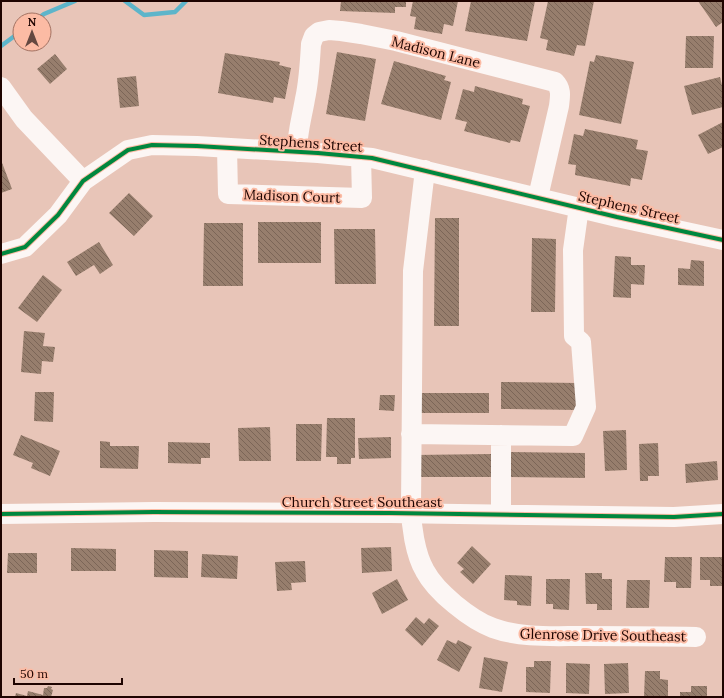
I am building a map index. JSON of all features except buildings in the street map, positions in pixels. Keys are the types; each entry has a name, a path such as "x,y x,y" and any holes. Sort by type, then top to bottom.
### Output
{"street":[{"name":"Madison Lane","path":"297,152 297,141 305,99 311,44 314,36 319,32 328,30 361,34 396,41 555,82 560,87 561,92 559,106 538,197"},
{"path":"1,87 24,119 83,181"},
{"name":"Stephens Street","path":"1,254 25,247 58,215 83,181 128,150 152,145 297,152 372,158 723,240"},
{"name":"Madison Court","path":"227,148 228,194 362,198 361,157"},
{"name":"Glenrose Drive Southeast","path":"425,170 413,270 410,513 417,550 425,571 435,585 458,606 482,623 494,629 519,634 546,636 696,637"},
{"path":"411,434 573,436 586,407 581,342 574,336 573,250 579,207"},
{"path":"501,435 501,514"},
{"name":"Church Street Southeast","path":"1,514 154,512 410,513 674,517 723,514"}],"waterway":[{"path":"49,12 75,1"},
{"path":"125,1 144,15 175,12 186,1"},
{"path":"1,46 12,38"}],"cycle path":[{"path":"1,254 25,247 58,215 83,181 128,150 152,145 318,153 372,158 617,217 723,240"},
{"path":"1,514 154,512 390,513 674,517 723,514"}]}
